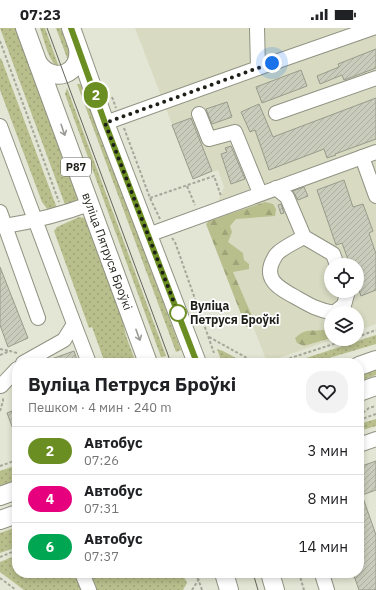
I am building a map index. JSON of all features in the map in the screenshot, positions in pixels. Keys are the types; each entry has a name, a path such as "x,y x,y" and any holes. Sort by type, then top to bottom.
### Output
{"main road":[{"name":"вуліца Пятруся Броўкі","path":"25,28 55,106 89,204 146,358"},
{"path":"71,28 78,48 103,94 113,120 148,235 195,358"},
{"path":"38,63 41,68 50,74 56,75 67,73 77,62 78,48"},
{"path":"55,106 55,96 58,91 65,83 70,81 82,82 103,94"},
{"path":"364,364 376,360"},
{"path":"364,390 376,386"},
{"path":"0,496 12,492"},
{"path":"0,520 12,516"},
{"path":"225,578 229,590"},
{"path":"271,578 275,590"}],"lane":[{"path":"257,28 258,68"},
{"path":"113,120 374,28"},
{"path":"276,114 376,78"},
{"path":"199,114 210,139 235,132 260,194"},
{"path":"0,126 87,358"},
{"path":"148,235 199,215 376,152"},
{"path":"362,157 376,196"},
{"path":"276,188 287,196 304,237 333,254 334,258"},
{"path":"5,226 36,221 63,214 89,204"},
{"path":"0,212 38,318"},
{"path":"304,237 276,254 270,268 272,280 277,287 320,311 334,313 344,305 346,298"},
{"path":"31,358 64,340 74,324"},
{"path":"1,386 12,374"},
{"path":"364,443 376,439"},
{"path":"84,578 89,590"},
{"path":"323,578 327,590"}],"path":[{"path":"0,41 63,214"},
{"path":"0,54 4,52"},
{"path":"103,94 113,120 164,228 175,242 214,353"},
{"path":"150,198 214,176 224,206"},
{"path":"187,186 199,215"},
{"path":"364,334 376,330"},
{"path":"208,337 247,358"},
{"path":"291,358 328,346"},
{"path":"0,349 10,351"},
{"path":"364,412 369,408 376,406"},
{"path":"364,418 376,414"},
{"path":"0,466 12,462"},
{"path":"0,557 12,552"},
{"path":"0,578 16,590"},
{"path":"300,578 304,590"},
{"path":"192,590 199,579"},
{"path":"199,579 202,590"}],"shaded area":[{"path":"135,28 376,28 376,324 364,328 364,306 324,306 324,342 279,358 265,358 211,219 224,187 218,170 193,179"}],"green space":[{"path":"0,28 20,28 79,202 67,210"},
{"path":"40,28 45,28 60,70 50,56"},
{"path":"56,28 62,28 73,59 70,66"},
{"path":"1,58 58,211 48,210 42,202 0,90"},
{"path":"77,84 83,86 181,350 176,352"},
{"path":"67,88 166,356 161,357 65,94"},
{"path":"265,202 273,204 276,209 275,216 236,219 230,226 232,232 228,242 243,253 244,260 249,264 249,269 233,272 252,316 249,327 246,327 206,224 209,221"},
{"path":"79,217 90,222 120,308 126,336 134,358 103,358 92,327 89,328 54,231 57,227"},
{"path":"324,330 324,340 304,346 297,343 295,338 300,334 307,331"},
{"path":"376,335 376,344 329,358 306,358 343,346 364,346 364,339"},
{"path":"217,349 236,358 220,358"},
{"path":"376,369 376,375 364,379 364,373"},
{"path":"376,419 376,426 364,430 364,423"},
{"path":"12,467 12,487 0,491 0,471"},
{"path":"12,529 12,549 0,553 0,533"},
{"path":"12,557 12,578 77,578 82,590 24,590 0,572 0,562"},
{"path":"89,578 184,578 187,583 183,590 93,590"}],"building":[{"path":"376,49 376,68 344,80 342,75 320,84 317,76 339,67 338,64"},
{"path":"301,70 307,86 262,103 256,87"},
{"path":"376,98 376,139 327,158 324,149 269,170 255,130 250,132 241,112 259,104 273,137"},
{"path":"227,102 232,117 212,124 206,109"},
{"path":"191,118 212,171 193,179 172,125"},
{"path":"231,146 245,179 231,184 221,154 227,152 225,148"},
{"path":"344,180 353,207 363,204 373,231 369,233 376,254 376,290 364,295 364,258 347,258 342,243 336,245 317,190"},
{"path":"304,187 308,196 298,200 293,191"},
{"path":"281,204 284,213 281,214 278,205"},
{"path":"0,267 28,338 8,347 0,325"},
{"path":"74,351 76,358 54,358"},
{"path":"12,411 12,426 7,413"},
{"path":"376,461 376,490 364,494 364,465"},
{"path":"364,501 376,535 376,590 359,590 355,578 364,578"}],"tram line":[{"path":"47,28 169,358"},
{"path":"254,578 258,590"}],"bus line":[{"name":"2","path":"71,28 105,123 195,358"}],"place":[{"name":"Вуліца Петруся Броўкі","path":"178,313"}],"route":[{"path":"178,313 105,123 272,63"}]}
